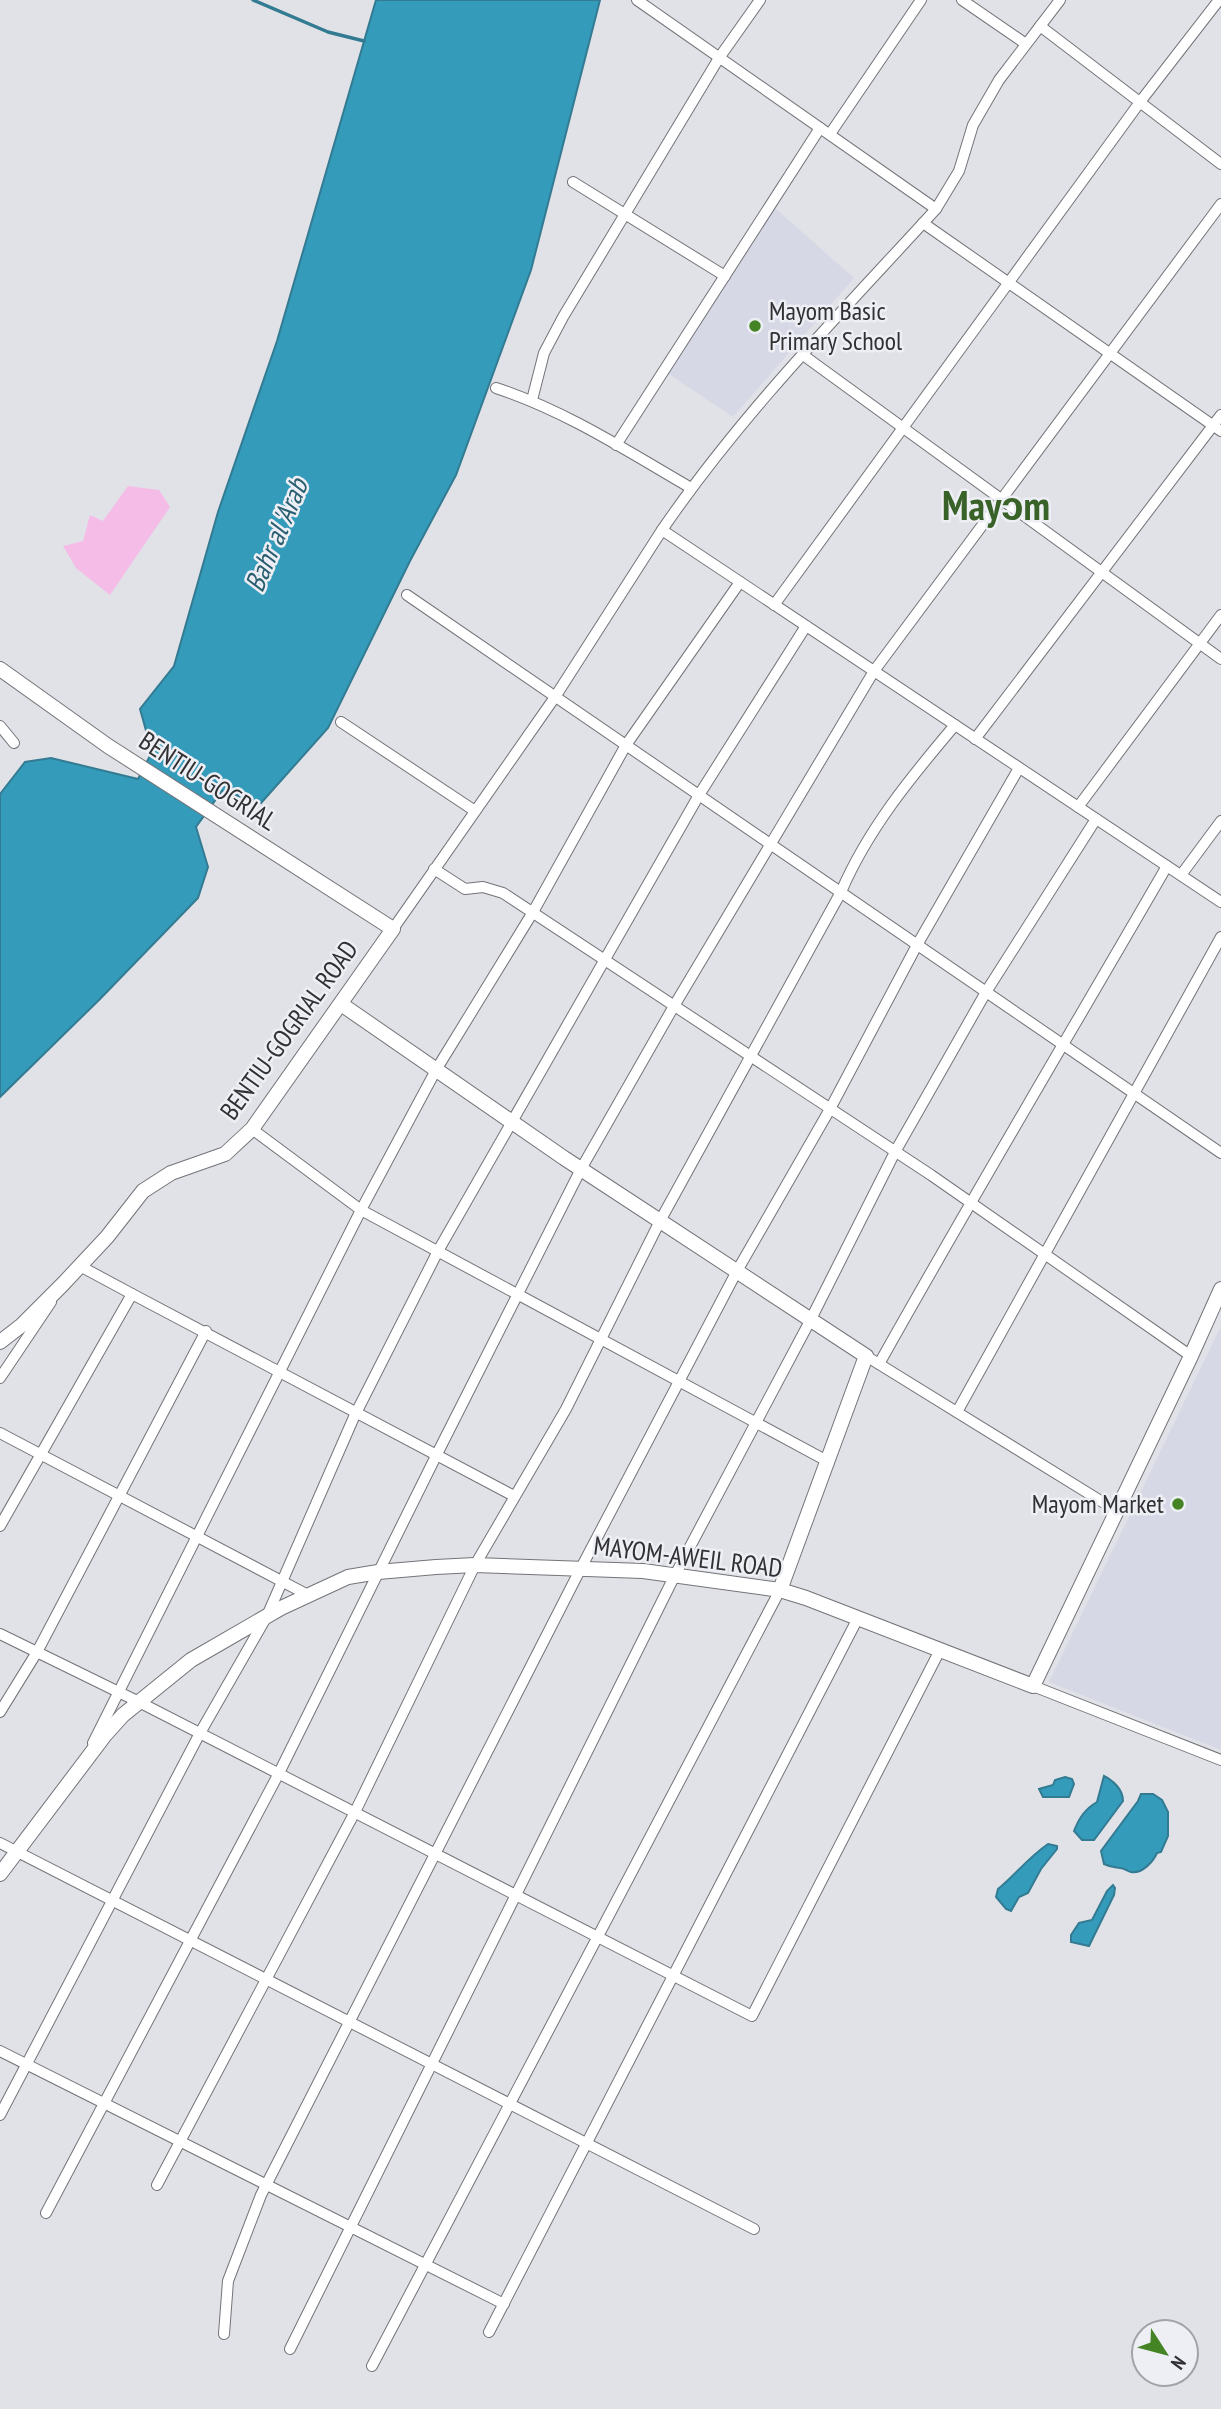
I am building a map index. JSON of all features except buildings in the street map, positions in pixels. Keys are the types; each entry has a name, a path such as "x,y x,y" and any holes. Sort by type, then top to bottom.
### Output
{"main road":[{"name":"BENTIU-GOGRIAL","path":"0,669 68,718 393,929"},
{"name":"BENTIU-GOGRIAL ROAD","path":"0,1342 22,1325 63,1284 107,1237 143,1191 171,1173 225,1154 252,1129 393,929"},
{"path":"341,1004 581,1169 873,1360 829,1462 780,1590"},
{"path":"1033,1686 1221,1289"},
{"name":"MAYOM-AWEIL ROAD","path":"0,1874 123,1715 191,1660 267,1616 348,1577 378,1572 475,1565 581,1568 675,1575 780,1590 1033,1686"}],"street":[{"path":"637,0 936,209"},
{"path":"532,400 544,353 563,317 719,58 760,0"},
{"path":"830,134 921,0"},
{"path":"962,0 1026,44"},
{"path":"393,929 555,696 691,488 753,410 936,209 959,171 973,125 999,80 1060,0"},
{"path":"774,605 1140,102 1219,0"},
{"path":"1040,26 1221,164"},
{"path":"616,445 820,128"},
{"path":"573,181 724,276"},
{"path":"46,2213 279,1773 581,1169 674,1006 874,671 1221,204"},
{"path":"923,223 1217,428"},
{"path":"803,355 1221,659"},
{"path":"496,388 567,416 691,488"},
{"path":"975,738 1217,428 1221,415"},
{"path":"662,530 1221,902"},
{"path":"82,1766 280,1371 436,1070 533,912 626,745 740,582"},
{"path":"407,595 1221,1153"},
{"path":"1078,807 1221,615"},
{"path":"0,2115 200,1733 267,1616 357,1412 438,1251 699,795 806,626"},
{"path":"341,722 475,811"},
{"path":"158,2185 355,1812 475,1565 566,1409 660,1221 749,1055 877,824 902,788 955,725"},
{"path":"0,726 15,743"},
{"path":"223,2334 228,2281 267,2185 349,2022 581,1568 737,1271 830,1109 917,945 1019,768"},
{"path":"290,2349 675,1575 811,1319 895,1152 986,992 1096,819"},
{"path":"1181,875 1221,821"},
{"path":"1117,1511 873,1360 1064,1045 1167,866"},
{"path":"434,869 466,889 483,887 503,893 533,912 895,1152 1191,1356"},
{"path":"957,1412 1221,937"},
{"path":"252,1129 362,1210 829,1462"},
{"path":"80,1266 514,1496"},
{"path":"0,1378 63,1284"},
{"path":"0,1527 132,1294"},
{"path":"0,1712 37,1652 206,1331"},
{"path":"0,1433 308,1595"},
{"path":"372,2366 780,1590"},
{"path":"489,2332 858,1618"},
{"path":"0,1634 279,1773 752,2016 940,1650"},
{"path":"1033,1686 1221,1760"},
{"path":"0,1843 754,2229"},
{"path":"0,2051 504,2304"}],"shaded area":[{"name":"Mayom Basic Primary School","path":"775,208 854,278 733,417 667,373"},
{"path":"128,486 159,490 170,507 110,595 76,568 63,546 83,541 90,515 103,521"},
{"name":"Mayom Market","path":"1221,1326 1221,1750 1049,1682"}],"water":[{"name":"Bahr al 'Arab","path":"376,0 600,0 531,270 456,475 410,561 328,728 261,803 222,791 196,827 208,867 198,898 0,1097 0,794 25,762 51,758 138,779 152,752 140,709 174,666 218,512 277,341"},
{"path":"1104,1776 1117,1786 1123,1801 1094,1840 1082,1840 1074,1831 1083,1814 1097,1802"},
{"path":"1065,1777 1072,1779 1074,1784 1069,1797 1043,1797 1039,1789 1053,1785 1055,1780"},
{"path":"1141,1794 1153,1794 1162,1800 1168,1812 1168,1836 1161,1852 1157,1853 1147,1867 1135,1872 1104,1864 1101,1851"},
{"path":"1048,1844 1057,1846 1057,1849 1041,1869 1028,1893 1019,1897 1011,1911 1006,1909 996,1897 998,1889"},
{"path":"1113,1885 1114,1895 1089,1946 1071,1942 1071,1935 1079,1923 1092,1920"}],"waterway":[{"path":"253,0 328,32 364,41"}],"place":[{"name":"Mayom Basic Primary School","path":"755,326"},
{"name":"Mayom Market","path":"1178,1504"}],"district":[{"name":"Mayɔm","path":"996,506"}]}
